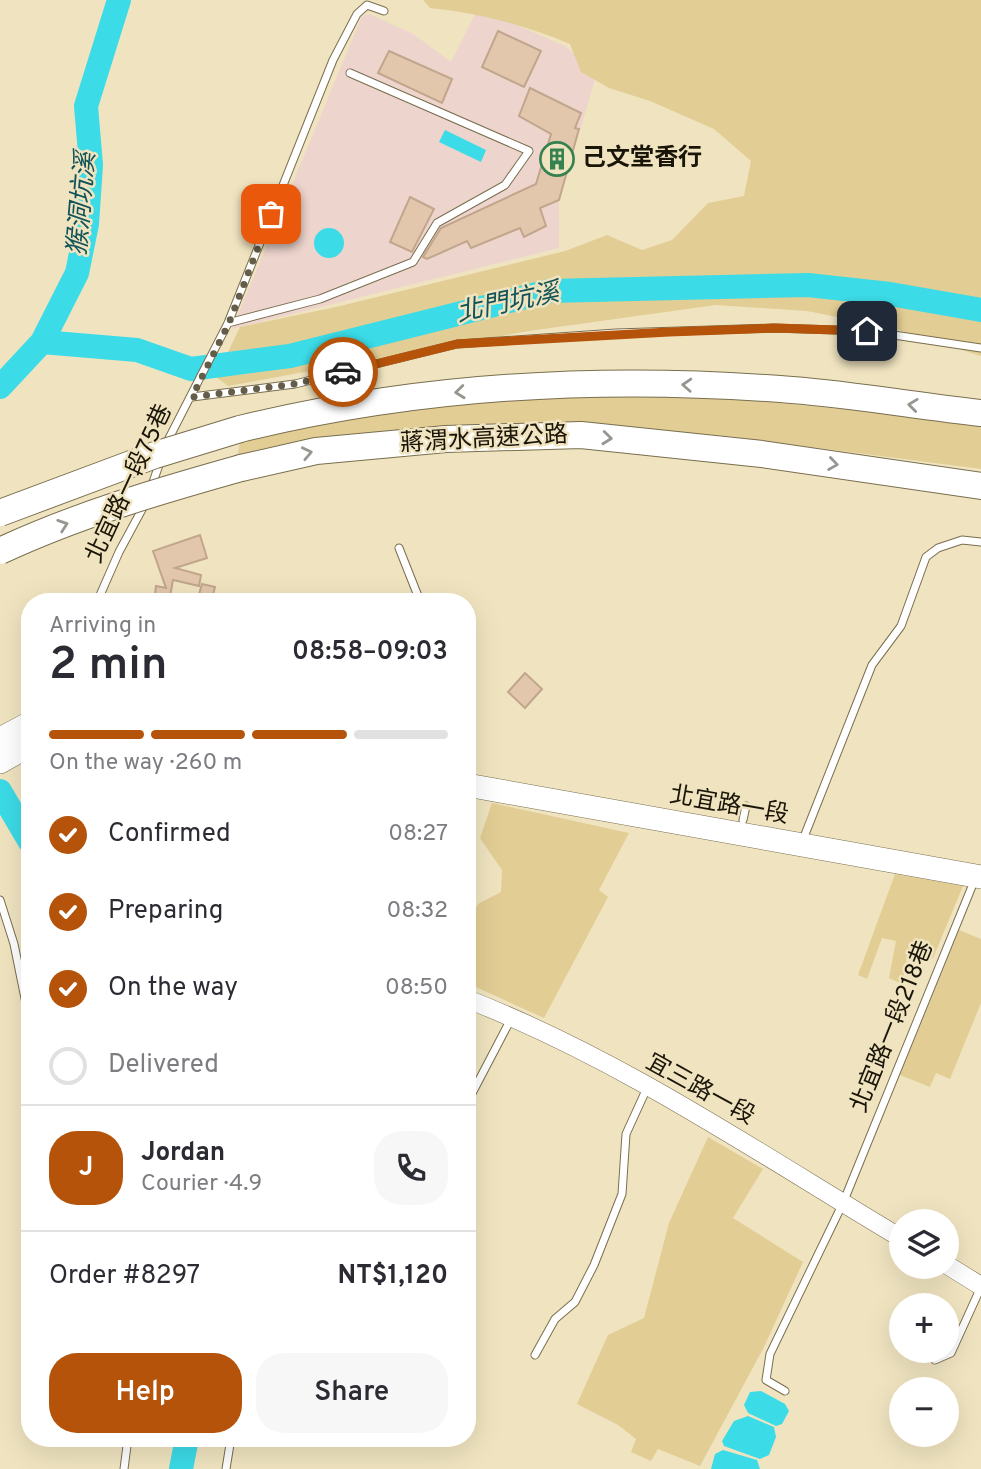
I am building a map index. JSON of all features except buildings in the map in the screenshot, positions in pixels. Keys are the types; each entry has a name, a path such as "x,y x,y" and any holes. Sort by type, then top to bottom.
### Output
{"highway":[{"name":"蔣渭水高速公路","path":"0,513 155,455 240,429 298,415 431,395 570,383 792,390 981,413"},
{"name":"蔣渭水高速公路","path":"0,551 53,528 241,468 316,451 446,439 581,435 762,454 981,486"}],"main road":[{"name":"北宜路一段","path":"476,771 744,813 803,839"},
{"name":"北宜路一段","path":"476,786 980,870"}],"street":[{"name":"宜三路一段","path":"476,1003 513,1017 646,1088 749,1145 889,1231"},
{"path":"959,1272 981,1286"}],"lane":[{"path":"229,323 333,60 357,14 367,5 384,11"},
{"path":"229,323 320,299 413,262 437,223 505,185 529,151 350,73"},
{"name":"北宜路一段75巷","path":"101,593 119,552 145,505 169,434 200,383 229,323"},
{"path":"192,397 295,384 457,344 616,333 774,328 867,331 981,348"},
{"path":"803,839 872,665 901,626 926,557 938,548 962,540 981,542"},
{"path":"399,548 417,593"},
{"name":"北宜路一段218巷","path":"785,1391 766,1380 770,1354 843,1203 980,870"},
{"path":"0,900 14,944 21,979"},
{"path":"476,1086 513,1017"},
{"path":"535,1355 555,1319 575,1302 594,1265 622,1194 626,1135 646,1088"},
{"path":"959,1335 981,1286"},
{"path":"124,1469 127,1447"},
{"path":"226,1469 230,1447"}],"shaded area":[{"path":"423,0 981,0 981,356 892,328 807,311 716,305 529,331 228,386 216,377 240,327 336,307 565,251 607,235 642,250 672,240 708,203 744,196 751,161 714,129 650,101 609,88 581,72 570,44 502,21 430,8"},
{"name":"己文堂香行","path":"478,8 565,46 597,73 559,200 559,248 232,329 362,16 370,14 415,35 451,62"},
{"path":"700,395 981,423 981,469 726,436 598,426 237,458 241,438 301,424 493,397"},
{"path":"492,803 629,833 599,890 608,897 544,1018 476,987 476,907 501,892 502,870 480,838"},
{"path":"895,874 963,886 933,958 909,949 902,984 889,978 896,941 882,938 867,979 858,975"},
{"path":"959,930 981,939 981,1003 950,1079 936,1073 930,1087 900,1075"},
{"path":"708,1137 763,1169 733,1218 803,1262 764,1347 700,1466 658,1449 651,1461 631,1452 636,1439 618,1425 577,1404 608,1335 644,1318 669,1223"}],"water":[{"path":"445,130 486,150 481,162 439,142"},
{"path":"329,228 340,232 344,243 340,254 329,258 318,254 314,243 318,232"},
{"path":"761,1391 785,1404 789,1411 782,1424 776,1426 748,1413 744,1405 750,1392"},
{"path":"748,1416 774,1427 776,1437 769,1455 760,1459 724,1446 722,1441 734,1421"},
{"path":"723,1450 757,1460 760,1469 711,1469 715,1454"}],"waterway":[{"name":"猴洞坑溪","path":"0,387 42,342 77,273 87,224 91,165 86,106 119,0"},
{"name":"北門坑溪","path":"42,342 137,350 191,369 290,356 549,291 808,285 890,294 981,310"},
{"name":"猴洞坑溪","path":"0,791 21,827"},
{"name":"猴洞坑溪","path":"181,1469 185,1447"}],"way so far":[{"path":"271,214 229,323 192,397 295,384 343,372"}],"place":[{"name":"己文堂香行","path":"557,159"}],"route":[{"path":"343,372 457,344 616,333 774,328 867,331"}]}
